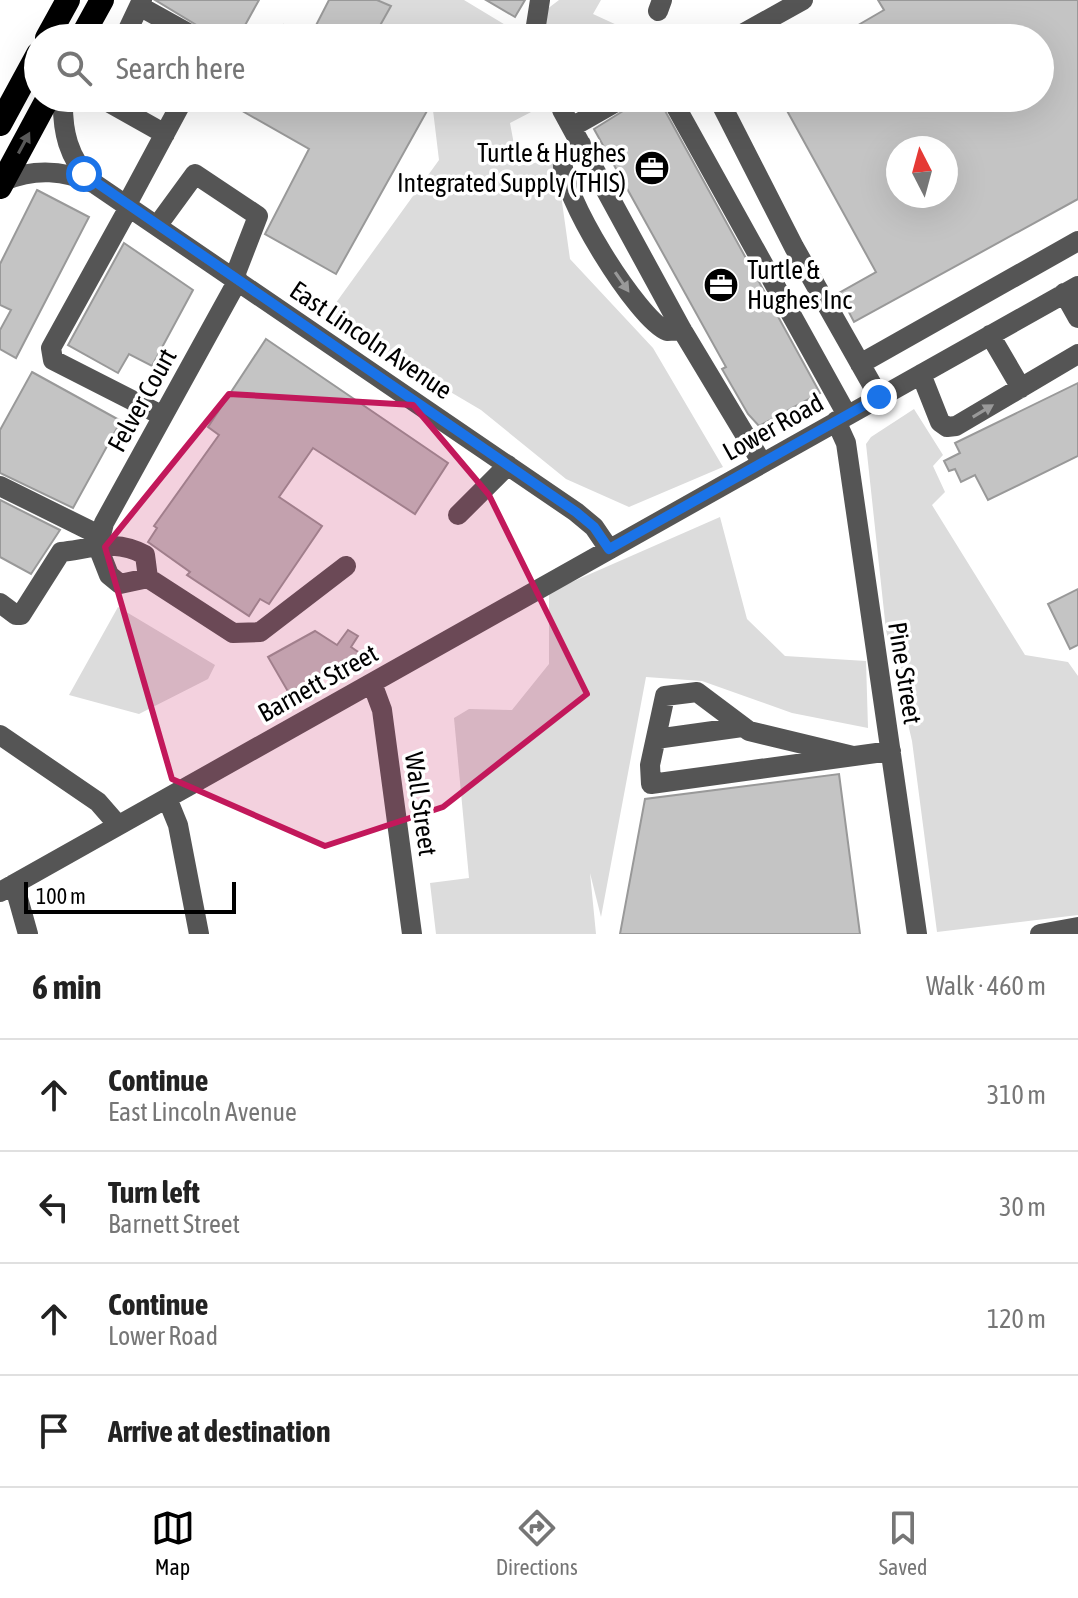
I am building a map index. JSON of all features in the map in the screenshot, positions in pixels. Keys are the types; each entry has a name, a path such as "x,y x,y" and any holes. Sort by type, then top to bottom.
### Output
{"highway":[{"path":"55,24 68,0"},
{"path":"89,24 102,0"},
{"path":"0,124 24,80"},
{"path":"2,184 41,112"}],"street":[{"path":"536,24 540,0"},
{"path":"760,24 803,0"},
{"path":"131,24 142,3 164,24"},
{"name":"East Lincoln Avenue","path":"62,112 69,148 95,184"},
{"path":"140,112 165,134"},
{"path":"163,416 53,360 51,348 177,112"},
{"path":"598,112 572,127 562,162 574,199 599,244 654,324 667,331 682,330"},
{"name":"Pine Street","path":"678,112 842,418 917,934"},
{"path":"725,112 879,397"},
{"path":"572,127 682,330 762,463"},
{"name":"East Lincoln Avenue","path":"2,184 23,173 50,172 95,184 576,512 594,527 609,549"},
{"name":"Felver Court","path":"100,542 104,523 236,279 258,216 195,174 157,226"},
{"path":"599,244 627,228"},
{"path":"860,364 1078,241"},
{"path":"1071,290 1078,318"},
{"name":"Lower Road","path":"661,520 1071,290"},
{"path":"990,335 1021,388"},
{"path":"921,374 940,422 947,427 956,426 1078,354"},
{"path":"458,515 508,465"},
{"path":"0,486 100,542 109,575 120,584 148,578 233,633 260,632 346,566"},
{"name":"Barnett Street","path":"7,888 661,520"},
{"path":"0,603 16,615 21,615 61,552 100,542 127,545 145,555 148,578"},
{"name":"Wall Street","path":"372,683 382,710 412,934"},
{"path":"742,727 703,694 665,696 651,784 891,751"},
{"path":"656,739 742,727 853,756"},
{"path":"0,735 98,802 118,825"},
{"path":"167,798 178,825 199,934"},
{"path":"7,888 28,934"},
{"path":"1040,934 1078,927"}],"highlighted area":[{"path":"229,394 413,405 489,495 587,694 443,807 325,846 172,779 105,547"}],"shaded area":[{"path":"377,0 464,0 504,24 380,24 390,6"},
{"path":"559,0 601,0 593,14 615,24 528,24"},
{"path":"433,112 531,112 510,123 518,166 556,159 570,259 653,348 723,467 629,507 566,479 481,410 325,318 439,160"},
{"path":"914,409 943,455 933,466 945,492 932,505 1025,655 1068,662 1078,676 1078,915 937,932 912,741 886,630 866,444 871,437"},
{"path":"720,517 747,619 785,656 866,661 868,728 792,713 702,681 646,677 601,917 590,873 596,934 436,934 430,883 469,878 454,718 469,709 512,710 549,664 549,592"},
{"path":"118,607 215,665 208,679 139,714 69,695"}],"building":[{"path":"155,0 259,0 246,24 195,24"},
{"path":"329,0 377,0 391,6 381,24 317,24"},
{"path":"486,0 525,0 515,17"},
{"path":"878,0 1078,0 1078,199 854,322 839,293 876,272 788,112 1054,112 1054,24 860,24 884,10"},
{"path":"244,112 426,112 336,274 265,234 309,149"},
{"path":"621,112 666,112 820,393 759,426 748,414 722,369 726,367 594,129"},
{"path":"37,190 89,217 16,358 0,349 0,330 11,310 0,305 0,264"},
{"path":"124,243 193,290 152,366 129,354 118,373 68,345"},
{"path":"266,339 448,463 415,514 313,448 279,497 322,526 269,604 260,599 249,616 187,575 190,572 148,542 157,528 154,526 219,435 208,427"},
{"path":"32,372 121,421 73,508 0,473 0,430"},
{"path":"1078,383 1078,456 988,500 975,475 961,482 955,469 949,471 944,461 960,453 955,443"},
{"path":"0,500 60,530 31,574 0,557"},
{"path":"1078,589 1078,645 1070,649 1048,604"},
{"path":"348,630 358,636 351,647 361,654 290,695 268,657 315,631 337,645"},
{"path":"839,774 860,934 620,934 645,799"}],"place":[{"name":"Turtle & Hughes Integrated Supply (THIS)","path":"652,168"},
{"name":"Turtle & Hughes Inc","path":"721,285"}],"route":[{"path":"84,174 576,512 594,527 609,549 879,397"}]}
